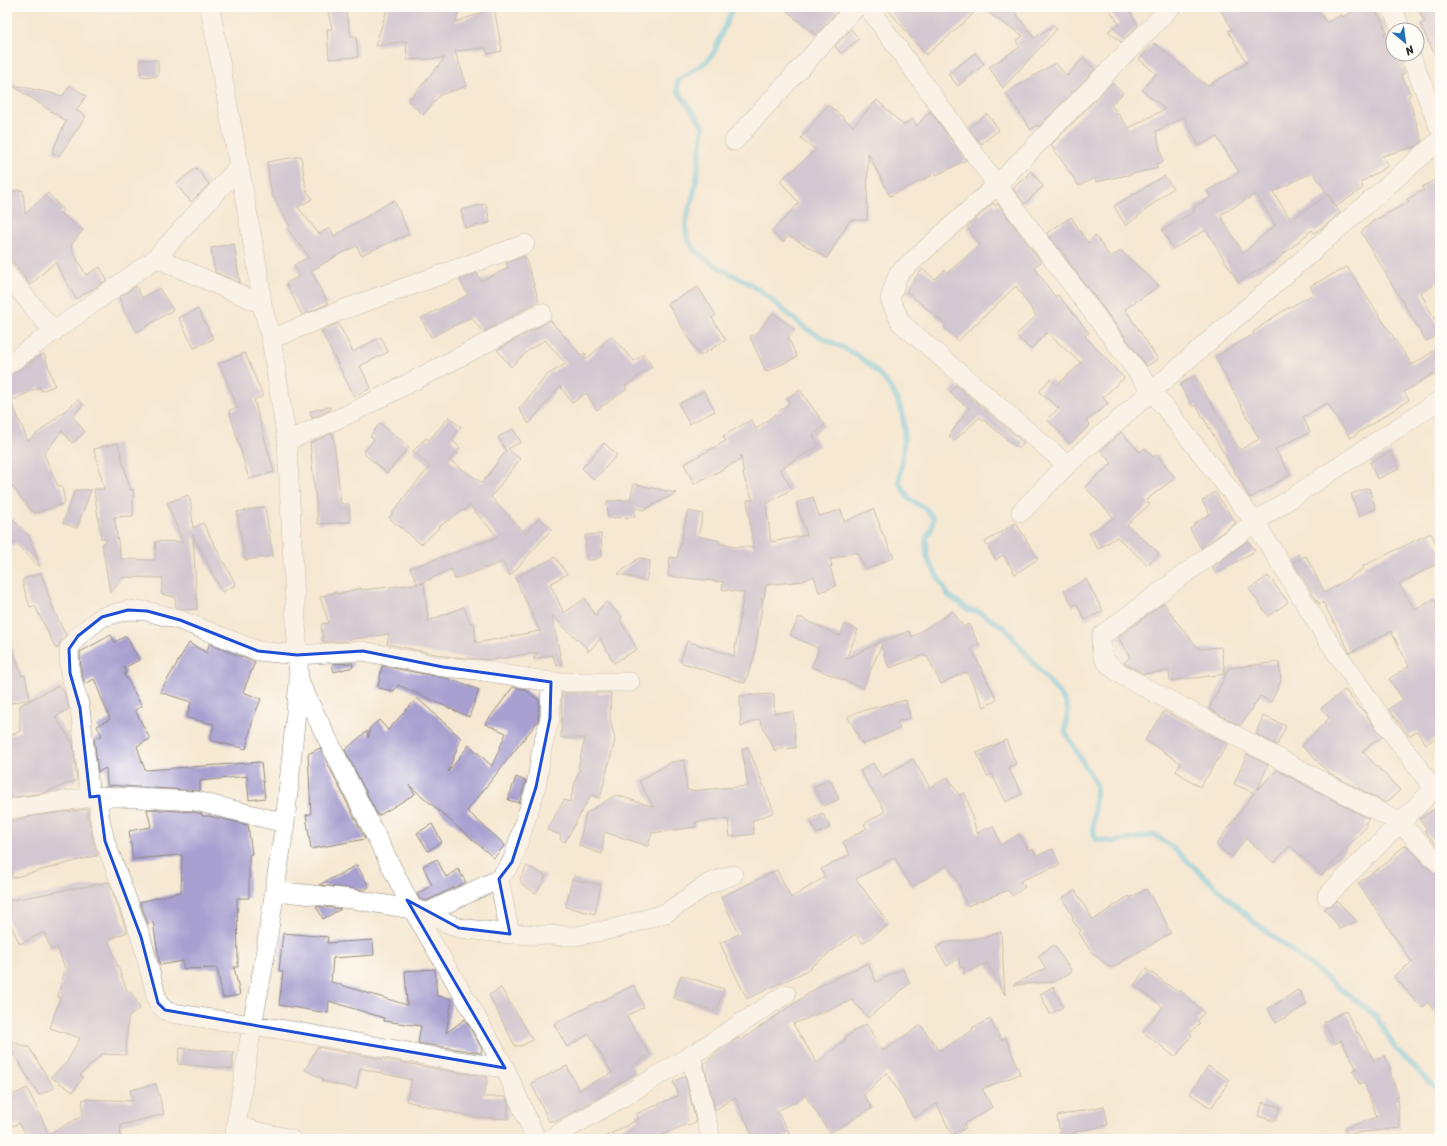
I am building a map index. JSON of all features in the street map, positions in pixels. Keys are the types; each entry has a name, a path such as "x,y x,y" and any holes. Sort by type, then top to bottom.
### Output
{"street":[{"path":"210,7 287,441 299,682 285,824 263,968 252,1025 235,1133 291,1139"},
{"path":"734,141 856,7"},
{"path":"868,7 997,185 1152,391 1255,522 1327,638 1385,723 1437,786 1327,896"},
{"path":"1067,465 901,323 890,299 898,274 997,185 1171,7"},
{"path":"1392,7 1398,22"},
{"path":"1413,62 1440,129"},
{"path":"1021,512 1067,465 1440,140"},
{"path":"7,365 156,258 238,168"},
{"path":"270,339 342,310 525,244"},
{"path":"156,258 262,304"},
{"path":"7,275 54,332"},
{"path":"287,441 349,414 542,313"},
{"path":"1440,400 1255,522 1102,635 1100,649 1105,662 1122,675 1400,823 1440,864"},
{"path":"504,1068 451,1060 298,1032 170,1013 164,1010 158,1002 141,937 105,841 94,797 80,708 70,673 69,649 78,636 102,617 128,610 147,611 180,620 258,651 297,655 363,651 442,667 477,670 551,682 630,682"},
{"path":"299,682 421,911 467,1001 504,1068 536,1139"},
{"path":"421,911 499,879 512,862 536,787 542,748 550,718 551,682"},
{"path":"7,809 94,797 196,801 285,824"},
{"path":"275,891 352,899 421,911 459,928 510,934 576,936 617,928 666,913 708,884 733,875"},
{"path":"499,879 510,934"},
{"path":"549,1139 691,1056 786,994"},
{"path":"691,1056 711,1139"}],"highlighted area":[{"path":"128,610 147,611 180,620 258,651 297,655 363,651 443,667 551,682 550,718 536,787 512,862 499,879 510,934 459,928 407,900 505,1068 165,1010 158,1003 141,937 105,841 99,796 90,797 80,708 70,673 69,649 78,636 102,617"}],"building":[{"path":"327,7 345,7 351,36 356,36 358,57 329,59 327,29 332,29"},
{"path":"388,7 459,7 456,22 494,8 502,51 488,54 486,48 455,51 467,86 440,95 423,115 408,101 445,58 407,60 406,41 375,46"},
{"path":"782,7 833,7 837,12 816,35"},
{"path":"886,7 979,7 967,20 926,55"},
{"path":"980,7 1011,7 1034,38 1054,25 1057,29 1003,88 989,67 1020,47 1016,41 1023,36"},
{"path":"1108,7 1127,7 1138,25 1121,42 1108,31 1119,24"},
{"path":"1219,7 1317,7 1326,23 1341,15 1343,17 1362,7 1374,7 1385,28 1385,62 1399,62 1405,73 1401,75 1411,95 1408,96 1422,141 1417,146 1382,156 1388,166 1361,182 1363,188 1336,207 1340,213 1314,233 1312,230 1273,263 1272,262 1238,282 1206,230 1173,249 1162,230 1195,211 1193,208 1211,197 1207,191 1239,172 1217,137 1199,146 1184,117 1156,131 1163,162 1155,164 1158,168 1096,182 1095,178 1079,186 1051,145 1112,83 1123,93 1111,105 1129,128 1165,109 1142,90 1156,74 1139,59 1154,43 1207,86 1247,63 1228,31 1232,29","holes":["1313,172 1336,207 1328,195 1291,220 1273,192","1256,194 1275,225 1243,253 1220,215"]},
{"path":"1417,7 1440,7 1440,65 1425,34 1425,22"},
{"path":"851,29 859,39 841,53 835,46"},
{"path":"975,53 984,64 958,86 948,74"},
{"path":"1083,58 1095,69 1038,127 1037,125 1031,130 1006,93 1055,63 1067,76"},
{"path":"140,60 158,60 158,76 141,77"},
{"path":"70,85 86,96 76,110 86,116 59,156 52,152 66,121 13,86 63,96"},
{"path":"877,100 903,125 913,119 917,126 930,111 966,160 890,196 868,153 867,220 850,220 827,258 789,236 783,242 772,232 799,203 780,181 816,150 801,138 828,105 853,126"},
{"path":"987,114 999,130 981,144 969,128"},
{"path":"301,156 306,189 312,199 298,207 319,234 330,228 334,236 394,200 409,234 361,255 357,246 311,271 328,304 302,315 286,283 300,276 294,265 309,257 287,228 290,226 272,195 267,162"},
{"path":"196,168 209,184 191,202 176,184"},
{"path":"1031,171 1043,186 1025,204 1013,189"},
{"path":"1164,176 1173,188 1126,226 1114,206"},
{"path":"1435,180 1437,184 1440,182 1440,281 1421,293 1440,330 1440,334 1426,341 1361,232 1373,221 1409,202 1407,199 1424,190 1422,187"},
{"path":"23,190 25,214 48,193 63,210 60,213 83,230 71,245 71,248 86,275 100,267 107,280 76,299 55,262 30,285 7,255 7,192"},
{"path":"993,203 996,206 998,204 1041,262 1034,267 1055,297 1058,295 1089,333 1085,336 1124,378 1103,397 1108,404 1086,421 1090,425 1070,444 1047,419 1059,408 1039,392 1050,379 1057,385 1081,363 1047,333 1030,349 1016,335 1036,316 1016,286 958,341 944,327 946,325 906,291 922,269 935,279 945,270 947,273 980,245 967,227"},
{"path":"486,204 490,223 465,228 461,210"},
{"path":"1071,217 1088,243 1095,235 1110,257 1121,251 1159,286 1125,309 1158,359 1147,366 1069,263 1060,248 1059,249 1047,233"},
{"path":"234,244 240,283 215,272 211,248"},
{"path":"525,256 539,301 483,332 471,317 431,337 421,318 468,295 460,280 477,273 481,281 508,268 506,263"},
{"path":"1347,267 1412,365 1440,347 1440,369 1404,392 1409,400 1350,438 1327,403 1303,417 1310,432 1275,449 1290,475 1250,498 1196,405 1193,407 1180,385 1194,376 1240,450 1259,439 1215,357 1254,334 1253,332 1281,312 1314,294 1310,286"},
{"path":"136,286 142,298 159,288 173,310 137,332 123,310 124,309 119,298"},
{"path":"698,287 716,315 712,318 726,340 700,356 668,304"},
{"path":"198,309 213,339 194,348 179,318"},
{"path":"773,313 795,330 788,338 797,357 766,372 750,337 757,333"},
{"path":"550,320 581,355 586,354 583,357 586,360 611,336 634,361 644,354 652,367 625,386 627,389 597,410 586,393 572,403 560,386 529,424 519,409 547,375 566,364 545,340 529,350 511,367 497,350"},
{"path":"338,323 353,352 381,337 388,352 360,366 371,388 354,396 321,331"},
{"path":"245,353 263,396 254,400 274,472 249,479 229,410 238,408 219,363"},
{"path":"44,354 55,386 41,391 40,387 11,401 28,441 78,400 83,404 73,417 85,432 72,443 62,431 44,454 58,486 62,486 65,503 36,513 31,511 7,479 7,376 31,364 30,362"},
{"path":"956,385 1024,443 1019,449 980,417 954,441 949,436 969,408 950,393"},
{"path":"800,390 825,425 813,435 819,446 780,469 792,489 766,504 771,542 807,535 796,503 813,497 819,516 841,510 844,522 873,509 880,525 879,526 894,557 866,570 857,552 830,559 832,566 830,567 836,586 819,592 814,576 803,581 766,585 764,598 761,599 763,600 754,657 745,683 680,662 687,641 734,656 744,593 722,589 723,582 668,576 670,557 677,558 688,511 703,514 698,536 720,541 719,543 735,547 753,548 747,500 753,500 744,478 741,455 740,460 694,484 684,464 726,441 723,436 751,420 756,429 790,403 787,398"},
{"path":"704,391 715,411 689,424 679,404"},
{"path":"330,407 330,410 312,418 310,411"},
{"path":"449,417 461,427 451,439 460,448 449,460 482,483 506,451 498,437 513,429 521,442 508,449 520,459 491,497 525,534 539,518 552,529 510,576 503,562 455,579 451,569 420,584 424,583 428,621 464,607 470,623 474,623 476,643 540,631 515,578 555,557 567,574 550,584 564,613 585,598 596,617 598,610 606,602 622,617 620,620 637,649 614,663 600,639 588,652 588,649 552,616 562,665 557,666 552,655 533,659 539,652 491,660 445,656 387,644 389,634 347,640 348,641 323,642 321,624 329,623 320,597 336,592 337,594 361,588 361,590 418,584 410,568 498,537 469,505 465,511 463,510 438,527 439,528 421,544 389,518 409,491 430,467 413,451 426,438 429,440"},
{"path":"380,423 409,447 387,473 363,453 374,439 370,436"},
{"path":"1121,432 1140,452 1145,448 1153,457 1157,454 1175,478 1146,500 1150,504 1127,525 1159,553 1148,565 1117,537 1098,549 1089,533 1114,518 1085,487 1112,463 1101,451"},
{"path":"333,433 341,504 349,504 350,522 318,524 310,443"},
{"path":"118,443 130,490 133,489 133,516 114,517 121,559 155,560 156,541 183,542 167,503 188,495 191,503 193,528 203,523 236,585 222,592 193,535 197,609 184,610 176,607 175,597 161,594 163,578 123,577 110,592 102,544 108,540 101,538 94,489 104,489 94,449"},
{"path":"604,443 617,455 594,480 582,468"},
{"path":"1391,452 1399,469 1377,479 1370,462"},
{"path":"634,484 676,493 644,510 635,508 635,517 608,518 607,501 630,500"},
{"path":"1369,488 1376,509 1359,516 1351,494"},
{"path":"75,490 91,490 77,528 63,523"},
{"path":"1215,492 1236,523 1201,548 1190,529 1195,525 1194,524 1210,514 1202,501"},
{"path":"265,507 273,556 245,560 237,512"},
{"path":"7,513 29,536 40,567 15,543 7,551"},
{"path":"1016,523 1038,559 1015,574 1003,555 996,560 985,542"},
{"path":"1431,533 1440,551 1440,562 1399,584 1415,610 1434,599 1440,610 1440,735 1426,744 1417,731 1409,736 1389,709 1403,699 1389,679 1409,666 1391,631 1350,653 1323,602 1319,604 1293,562 1306,556 1325,593 1364,568 1363,566"},
{"path":"601,534 602,556 596,559 587,560 585,535"},
{"path":"1248,541 1255,551 1216,574 1212,567"},
{"path":"639,558 650,561 646,581 618,574"},
{"path":"41,573 55,613 66,635 56,649 35,606 30,607 23,585 23,579"},
{"path":"1268,576 1288,602 1268,616 1249,589"},
{"path":"1086,579 1103,611 1085,620 1077,604 1073,606 1064,591"},
{"path":"1164,603 1176,621 1199,649 1221,647 1225,674 1170,681 1169,671 1144,674 1124,663 1130,657 1118,637"},
{"path":"953,611 963,627 969,624 979,644 971,648 997,700 984,707 967,672 964,672 941,684 927,656 925,657 924,655 889,668 881,646 863,688 812,667 819,649 790,635 799,617 840,636 845,624 858,630 846,659 883,641 909,631 912,637"},
{"path":"111,635 115,642 126,636 139,660 124,668 127,673 124,674 142,706 135,710 150,739 137,746 145,770 261,762 265,798 249,800 247,776 200,781 200,791 107,785 106,768 98,772 94,738 102,736 97,726 110,719 94,679 85,684 81,671 80,652"},
{"path":"7,639 9,639 22,676 25,675 30,699 7,704"},
{"path":"189,643 207,653 209,644 255,662 243,692 261,699 253,719 246,749 210,740 214,724 187,718 191,702 160,692"},
{"path":"1279,662 1281,681 1271,702 1260,696 1240,726 1209,709 1229,668"},
{"path":"352,663 353,667 334,672 332,664"},
{"path":"382,666 446,678 479,690 469,717 398,685 394,691 378,688"},
{"path":"60,685 64,692 69,709 55,717 73,743 77,780 44,793 7,798 7,737 20,731 20,705"},
{"path":"513,687 524,689 539,700 538,721 467,811 505,845 494,858 409,785 415,794 378,816 345,750 367,731 368,738 370,728 379,720 388,730 417,698 461,738 448,772 469,745 492,766 506,733 485,724"},
{"path":"1345,690 1362,711 1363,710 1382,737 1362,751 1400,790 1386,803 1329,773 1302,746 1329,718 1321,708"},
{"path":"562,693 611,693 610,718 615,740 600,798 591,795 565,842 560,840 561,835 547,830 564,800 570,802 580,770 578,768 585,738 561,738"},
{"path":"774,694 774,713 793,712 796,748 776,749 776,753 759,719 741,727 740,696"},
{"path":"906,700 910,718 897,722 900,728 863,745 848,717 857,712"},
{"path":"1164,711 1228,744 1200,787 1176,771 1181,763 1145,740"},
{"path":"1263,716 1286,726 1277,745 1256,734"},
{"path":"1006,740 1016,764 1008,767 1022,794 1006,802 992,774 987,776 977,753"},
{"path":"748,747 774,812 752,821 754,834 730,837 728,819 695,822 696,827 652,833 648,846 604,832 602,854 579,846 586,813 616,795 654,807 639,781 672,762 684,760 687,790 689,791 748,786 742,749"},
{"path":"320,748 365,839 311,849 306,815 311,814 308,754"},
{"path":"1247,754 1268,765 1257,790 1277,770 1369,819 1365,823 1367,826 1322,875 1290,846 1274,863 1246,838 1232,857 1216,845 1254,793 1234,784"},
{"path":"913,759 930,788 948,777 959,795 965,793 977,833 993,826 1001,845 1019,834 1029,851 1033,849 1036,856 1053,849 1060,865 1020,881 1025,887 1012,896 1008,890 967,906 957,881 948,865 912,887 894,857 856,879 889,924 863,943 855,934 804,972 747,999 720,943 739,934 721,897 777,870 791,898 825,877 821,869 850,855 843,842 867,828 864,824 885,811 860,771 873,763 882,777"},
{"path":"516,777 526,781 519,803 508,800"},
{"path":"830,779 839,799 824,806 814,787"},
{"path":"1440,805 1440,848 1424,831 1427,829 1420,819"},
{"path":"88,809 88,817 98,855 12,878 7,822 34,816"},
{"path":"147,809 194,812 202,814 202,816 209,816 248,825 252,854 249,855 249,898 237,898 238,967 234,967 240,995 223,998 217,968 183,969 183,961 160,965 153,922 148,924 140,902 181,892 182,855 133,859 129,831 151,827"},
{"path":"822,813 830,827 817,834 810,820"},
{"path":"432,824 442,842 428,851 417,833"},
{"path":"1406,845 1432,872 1440,875 1440,1017 1428,1003 1422,1008 1394,976 1412,962 1358,883 1392,859 1391,857"},
{"path":"437,859 446,877 458,869 466,882 426,901 420,899 417,894 432,885 423,866"},
{"path":"357,865 369,887 364,890 319,885"},
{"path":"527,866 546,876 536,893 523,885 520,879"},
{"path":"572,879 601,885 595,914 566,907"},
{"path":"109,882 127,932 108,940 128,993 131,992 140,1008 128,1017 126,1055 102,1054 80,1075 83,1077 73,1092 51,1077 67,1062 80,1038 50,1028 60,998 58,997 65,968 57,947 51,950 44,932 20,944 7,918 7,901"},
{"path":"1146,889 1171,933 1111,968 1091,952 1079,933 1081,931 1072,920 1074,918 1062,898 1075,890 1093,920 1129,896 1130,898"},
{"path":"1337,901 1357,921 1339,929 1334,920 1324,909"},
{"path":"316,906 341,909 323,919"},
{"path":"1001,932 1005,995 987,963 964,974 964,967 960,968 959,958 947,966 936,948 944,943 986,937"},
{"path":"283,933 328,937 327,943 373,940 374,955 333,958 331,982 407,1005 405,971 435,969 437,996 452,999 446,1033 465,1019 482,1049 481,1053 418,1043 421,1026 384,1021 384,1018 329,1001 328,1013 279,1005 283,972 279,971"},
{"path":"1054,945 1072,972 1053,982 1013,985 1046,968 1038,956"},
{"path":"868,963 876,982 903,969 910,983 868,1018 852,1000 793,1024 817,1063 846,1039 845,1037 866,1024 883,1051 921,1025 939,1051 973,1030 972,1028 990,1019 1001,1040 1006,1038 1020,1074 982,1089 992,1107 964,1124 966,1128 952,1135 937,1104 914,1118 887,1072 864,1095 872,1108 830,1133 805,1095 797,1101 777,1111 790,1134 780,1139 754,1139 735,1097 715,1110 704,1064 719,1051 738,1038 741,1040 821,985"},
{"path":"1146,969 1178,992 1180,990 1204,1013 1197,1021 1200,1023 1190,1033 1192,1035 1175,1057 1143,1032 1163,1007 1134,985"},
{"path":"681,975 724,989 716,1012 673,998"},
{"path":"634,985 644,1007 626,1016 650,1055 632,1066 636,1073 601,1095 602,1096 557,1121 549,1121 531,1083 567,1066 579,1090 612,1073 589,1034 567,1047 554,1024"},
{"path":"1053,987 1063,1007 1050,1014 1040,994"},
{"path":"501,988 533,1040 521,1046 515,1046 489,995"},
{"path":"1298,990 1307,1004 1276,1023 1268,1009"},
{"path":"1346,1011 1374,1061 1385,1056 1399,1097 1397,1097 1400,1128 1346,1134 1345,1128 1377,1117 1364,1082 1359,1084 1353,1070 1357,1069 1341,1040 1335,1044 1324,1022"},
{"path":"7,1039 25,1047 29,1047 54,1088 39,1095 7,1043"},
{"path":"317,1047 488,1077 483,1097 506,1097 508,1103 508,1119 472,1117 406,1101 412,1080 360,1068 356,1089 322,1081 323,1079 305,1070"},
{"path":"180,1048 233,1052 233,1069 178,1064"},
{"path":"1208,1066 1230,1080 1211,1108 1190,1094"},
{"path":"685,1076 696,1122 688,1126 687,1124 653,1139 601,1139 639,1119 636,1114 679,1095 673,1082"},
{"path":"156,1084 164,1114 121,1125 120,1139 29,1139 19,1123 7,1129 7,1098 27,1088 49,1134 82,1116 83,1099 133,1101 130,1090"},
{"path":"1263,1102 1280,1107 1275,1121 1258,1116"},
{"path":"1104,1106 1108,1125 1074,1132 1076,1139 1061,1139 1057,1116"}],"waterway":[{"path":"733,7 714,52 707,61 677,81 678,91 703,126 696,184 686,224 687,236 690,243 703,257 721,269 753,286 807,329 858,356 875,369 889,386 899,405 904,425 904,446 899,482 909,499 926,509 933,518 932,528 926,538 927,558 948,595 969,610 979,612 1005,628 1065,701 1068,711 1065,732 1096,784 1093,828 1095,839 1114,842 1155,835 1171,846 1253,921 1376,1016 1395,1048 1440,1092"}]}
